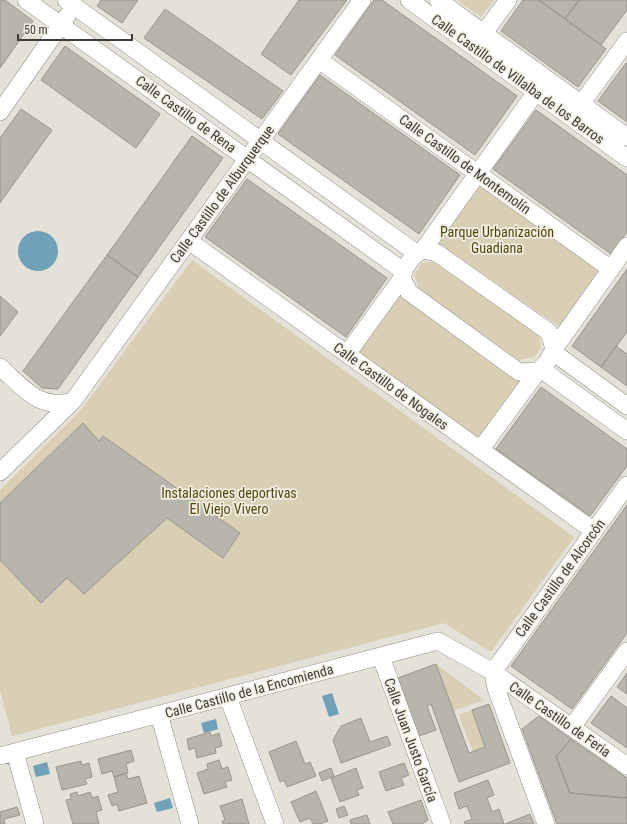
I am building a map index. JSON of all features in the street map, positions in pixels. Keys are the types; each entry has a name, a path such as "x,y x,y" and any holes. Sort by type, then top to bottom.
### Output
{"street":[{"name":"Calle Castillo de Rena","path":"26,0 248,159 403,274"},
{"name":"Calle Castillo de Alburquerque","path":"0,472 78,395 362,0"},
{"name":"Calle Castillo de Villalba de los Barros","path":"409,0 627,158"},
{"name":"Calle Castillo de Villalba de los Barros","path":"438,0 627,137"},
{"path":"484,33 508,0"},
{"name":"Calle Castillo de Rena","path":"73,2 261,141 420,252 437,253 548,332 553,350"},
{"path":"0,112 61,25 73,2"},
{"path":"581,104 627,40"},
{"name":"Calle Castillo de Montemolín","path":"319,60 611,269"},
{"path":"347,354 403,274 478,174 536,92"},
{"name":"Calle Castillo de Nogales","path":"189,241 594,531"},
{"path":"480,450 539,370 547,362 553,350 627,246"},
{"path":"403,274 409,292 519,372 539,370 627,431"},
{"path":"553,350 627,406"},
{"path":"0,367 38,399 49,404 61,405 78,395"},
{"name":"Calle Castillo de Alcorcón","path":"493,672 627,485"},
{"name":"Calle Castillo de la Encomienda","path":"8,754 438,641 493,672"},
{"path":"572,727 627,652"},
{"name":"Calle Juan Justo García","path":"381,657 442,824"},
{"path":"493,672 496,688 546,824"},
{"name":"Calle Castillo de Feria","path":"493,672 627,766"},
{"path":"228,697 275,824"},
{"path":"160,714 190,824"},
{"path":"8,754 35,824"}],"green space":[{"path":"457,0 494,0 481,17"},
{"name":"Parque Urbanización Guadiana","path":"478,182 602,270 561,328 435,241"},
{"name":"Instalaciones deportivas El Viejo Vivero","path":"192,260 574,537 491,652 444,623 12,736 0,689 0,490 81,410"},
{"name":"Parque Urbanización Guadiana","path":"436,261 539,335 541,347 534,357 519,360 419,289 414,275 422,263"},
{"path":"399,294 520,382 479,438 358,353"},
{"path":"436,664 484,700 453,711"},
{"path":"472,710 485,747 473,752 459,715"}],"water":[{"path":"38,231 46,233 52,237 56,243 58,251 56,259 52,265 46,269 38,271 30,269 24,265 20,259 18,251 20,243 24,237 30,233"},
{"path":"332,693 339,714 329,717 322,696"},
{"path":"216,719 218,729 204,733 201,723"},
{"path":"47,762 50,774 36,777 33,766"},
{"path":"170,798 173,808 157,812 154,803"}],"building":[{"path":"0,0 5,0 33,21 0,68"},
{"path":"101,0 138,0 122,23 97,6"},
{"path":"299,0 347,0 291,75 261,54"},
{"path":"374,0 382,0 517,96 475,155 335,55"},
{"path":"523,0 539,0 606,49 578,87 501,31"},
{"path":"539,0 579,0 565,19"},
{"path":"579,0 627,0 627,10 601,45 565,19"},
{"path":"165,9 283,91 262,119 144,38"},
{"path":"65,46 160,114 136,148 41,80"},
{"path":"626,63 627,64 627,122 598,101"},
{"path":"320,75 460,175 419,234 278,134"},
{"path":"21,109 52,130 0,203 0,138"},
{"path":"536,110 627,175 627,232 611,254 493,169"},
{"path":"192,136 223,158 138,277 107,255"},
{"path":"247,179 387,278 346,337 205,237"},
{"path":"107,255 138,277 58,389 42,388 23,371"},
{"path":"627,269 627,332 601,367 572,346"},
{"path":"0,296 18,312 0,336"},
{"path":"616,346 627,354 627,386 601,367"},
{"path":"541,387 627,449 627,466 590,516 496,449"},
{"path":"83,423 99,441 103,436 240,533 223,558 167,518 84,594 67,578 41,603 0,560 0,503"},
{"path":"627,505 627,633 572,709 511,666"},
{"path":"436,664 469,753 485,747 472,710 489,704 510,763 459,782 431,704 427,706 436,730 419,736 398,678"},
{"path":"627,673 627,694 617,687"},
{"path":"611,696 627,708 627,748 591,723"},
{"path":"539,716 571,739 556,757 570,793 626,798 627,796 627,824 557,824 522,729"},
{"path":"361,718 370,742 387,736 391,745 341,763 333,740 341,726"},
{"path":"210,732 211,736 219,733 222,746 215,748 216,753 197,758 195,748 189,750 187,739"},
{"path":"571,739 627,778 626,798 570,793 556,757"},
{"path":"296,741 305,764 310,762 316,776 287,787 284,780 280,782 269,752"},
{"path":"131,750 134,761 126,764 128,773 114,777 112,771 102,774 98,759"},
{"path":"219,760 222,769 228,767 232,780 225,782 227,787 204,794 197,773 208,769 207,764"},
{"path":"81,761 82,765 89,763 92,777 85,779 87,784 62,790 56,767"},
{"path":"404,763 409,775 401,778 404,785 386,791 379,772"},
{"path":"331,768 334,776 322,781 319,773"},
{"path":"356,768 363,788 357,790 359,795 340,802 331,778"},
{"path":"126,773 128,779 139,776 147,803 119,811 117,804 112,806 108,795 118,792 114,777"},
{"path":"488,780 494,795 487,798 492,812 499,809 504,824 465,824 464,822 472,819 467,806 459,809 454,793"},
{"path":"316,791 328,821 320,824 313,824 310,818 300,822 291,802"},
{"path":"77,792 78,796 90,792 92,798 98,796 102,810 96,812 99,824 73,824 66,800 71,799 70,794"},
{"path":"242,799 249,824 223,824 222,821 225,820 220,806"},
{"path":"421,800 428,820 422,824 393,824 388,812"},
{"path":"344,806 348,815 339,818 336,809"},
{"path":"17,807 20,815 4,819 5,824 0,824 0,812"},
{"path":"530,814 534,824 505,824"},
{"path":"367,815 370,824 351,824 350,820"}]}
